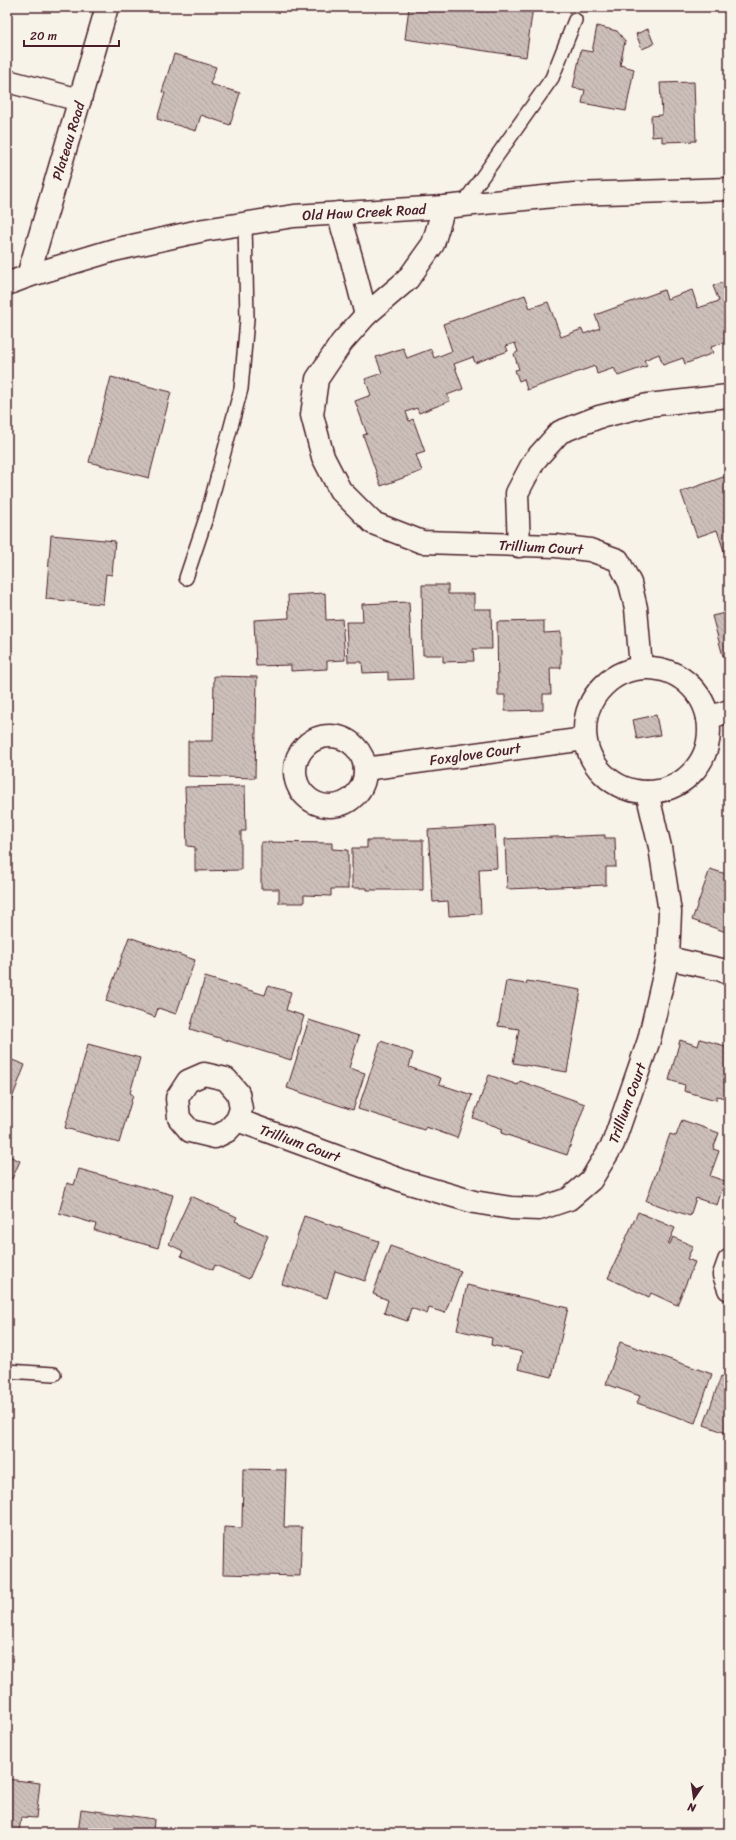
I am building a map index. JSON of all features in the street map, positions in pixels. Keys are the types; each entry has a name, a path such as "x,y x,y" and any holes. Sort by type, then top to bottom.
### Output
{"street":[{"name":"Plateau Road","path":"28,276 107,7"},
{"path":"7,81 80,100"},
{"name":"Old Haw Creek Road","path":"7,284 28,276 114,250 204,230 294,216 453,206 574,194 729,189"},
{"path":"338,213 366,315 408,279 433,244 453,206"},
{"name":"Trillium Court","path":"366,315 342,342 317,379 312,415 322,457 340,490 373,523 422,542 556,546 590,550 618,560 630,583 636,608 641,668"},
{"path":"519,546 517,493 534,461 560,432 599,417 648,405 729,392"},
{"path":"641,668 664,670 684,680 699,697 708,718 709,736 705,754 695,770 682,782 665,790 647,792 625,788 606,778 592,760 585,739 585,719 592,700 604,684 622,673 641,668"},
{"path":"708,718 729,711"},
{"name":"Foxglove Court","path":"365,768 585,739"},
{"name":"Trillium Court","path":"237,1120 406,1182 474,1202 511,1208 539,1209 569,1199 591,1180 613,1144 649,1040 668,958 670,912 660,847 647,792"},
{"path":"668,958 722,970 729,974"},
{"path":"729,1260 724,1275 729,1289"}],"lane":[{"path":"453,206 552,78 575,20"},
{"path":"186,578 208,512 241,389 247,319 245,223"},
{"path":"7,1371 54,1374"}],"building":[{"path":"409,7 533,7 526,57 405,39"},
{"path":"597,26 617,31 625,41 620,65 634,69 626,111 582,103 585,90 573,88 581,50 592,52"},
{"path":"648,29 654,44 642,49 636,34"},
{"path":"174,54 216,67 210,84 240,93 230,125 201,115 196,131 157,119 165,93 162,92"},
{"path":"694,82 696,141 662,142 662,136 652,137 651,116 662,115 660,83"},
{"path":"729,280 729,341 711,347 713,353 685,364 683,358 663,365 659,354 644,360 647,366 618,376 614,368 597,374 595,366 527,390 524,379 519,381 515,370 519,369 514,354 518,352 515,343 506,346 508,351 475,363 473,357 454,364 463,389 447,395 450,401 419,413 417,408 406,412 409,421 413,419 425,452 416,455 422,471 381,486 363,435 367,434 355,401 371,395 365,379 382,373 376,357 403,348 407,358 431,349 434,358 452,351 443,324 525,295 530,308 548,302 561,337 582,329 584,334 600,328 595,315 664,290 667,299 692,290 698,308 719,301 713,286"},
{"path":"111,377 171,392 149,478 89,462"},
{"path":"729,475 729,552 725,554 717,530 697,537 681,492"},
{"path":"51,535 115,541 112,575 106,574 103,604 46,599"},
{"path":"422,585 448,585 448,594 474,594 474,609 491,609 492,649 473,649 474,661 443,662 443,655 423,655"},
{"path":"325,593 326,620 342,619 345,660 327,661 327,669 291,671 291,665 256,666 254,620 289,618 288,595"},
{"path":"409,602 413,679 388,680 388,672 363,673 362,662 348,662 346,622 363,622 362,604"},
{"path":"729,612 729,654 723,656 712,616"},
{"path":"544,621 544,633 561,632 561,668 550,668 551,694 543,694 543,710 505,711 505,695 498,695 497,622"},
{"path":"214,676 257,677 255,778 188,776 188,741 213,741"},
{"path":"656,715 660,735 637,739 633,720"},
{"path":"245,786 246,831 241,831 241,870 195,871 195,847 187,846 185,787"},
{"path":"495,826 497,868 479,869 481,914 449,916 448,901 433,902 428,830"},
{"path":"605,835 605,838 615,838 616,867 606,867 606,885 507,889 505,839"},
{"path":"367,840 423,840 423,890 367,890 367,888 352,888 352,848 367,848"},
{"path":"261,842 332,843 332,849 348,850 348,889 331,889 331,896 304,895 304,903 279,903 279,889 261,889"},
{"path":"710,869 729,875 729,933 692,920"},
{"path":"129,937 195,960 176,1014 158,1008 155,1017 106,1001"},
{"path":"205,977 265,995 268,986 291,992 286,1010 304,1016 291,1060 190,1029"},
{"path":"506,981 526,984 527,981 581,990 567,1072 513,1063 519,1029 498,1026"},
{"path":"309,1020 359,1036 349,1068 365,1073 353,1110 287,1088"},
{"path":"700,1039 729,1047 729,1099 717,1096 716,1100 684,1091 685,1085 669,1080 680,1040 698,1046"},
{"path":"381,1041 413,1053 409,1067 441,1078 439,1084 472,1095 457,1138 426,1127 424,1130 358,1109"},
{"path":"88,1044 140,1058 130,1093 133,1095 119,1143 65,1128"},
{"path":"7,1058 25,1065 11,1101 7,1100"},
{"path":"489,1075 518,1085 520,1081 585,1104 567,1155 501,1133 503,1129 473,1118"},
{"path":"682,1120 719,1133 713,1149 719,1151 710,1176 725,1181 717,1205 696,1198 690,1216 646,1201 670,1134 676,1136"},
{"path":"7,1155 20,1161 12,1179 7,1177"},
{"path":"79,1169 173,1195 158,1248 94,1230 96,1224 59,1213 67,1183 74,1185"},
{"path":"191,1196 237,1217 235,1221 268,1236 249,1279 215,1265 213,1270 181,1256 183,1251 169,1244"},
{"path":"638,1212 675,1228 668,1244 670,1244 673,1237 693,1246 687,1259 695,1262 677,1305 651,1293 649,1297 608,1278"},
{"path":"304,1216 379,1241 365,1281 335,1271 327,1298 282,1284"},
{"path":"390,1246 461,1271 445,1313 429,1308 427,1314 411,1308 407,1321 384,1313 388,1300 373,1294"},
{"path":"467,1285 568,1308 552,1377 518,1369 522,1352 491,1345 492,1338 457,1330"},
{"path":"620,1342 712,1374 695,1423 637,1403 640,1396 606,1384"},
{"path":"721,1376 729,1379 729,1434 704,1425"},
{"path":"243,1469 286,1470 284,1527 302,1527 300,1576 223,1574 224,1527 242,1528"},
{"path":"7,1779 40,1783 36,1818 21,1817 19,1833 7,1833"},
{"path":"81,1809 154,1819 153,1833 78,1833"}]}
